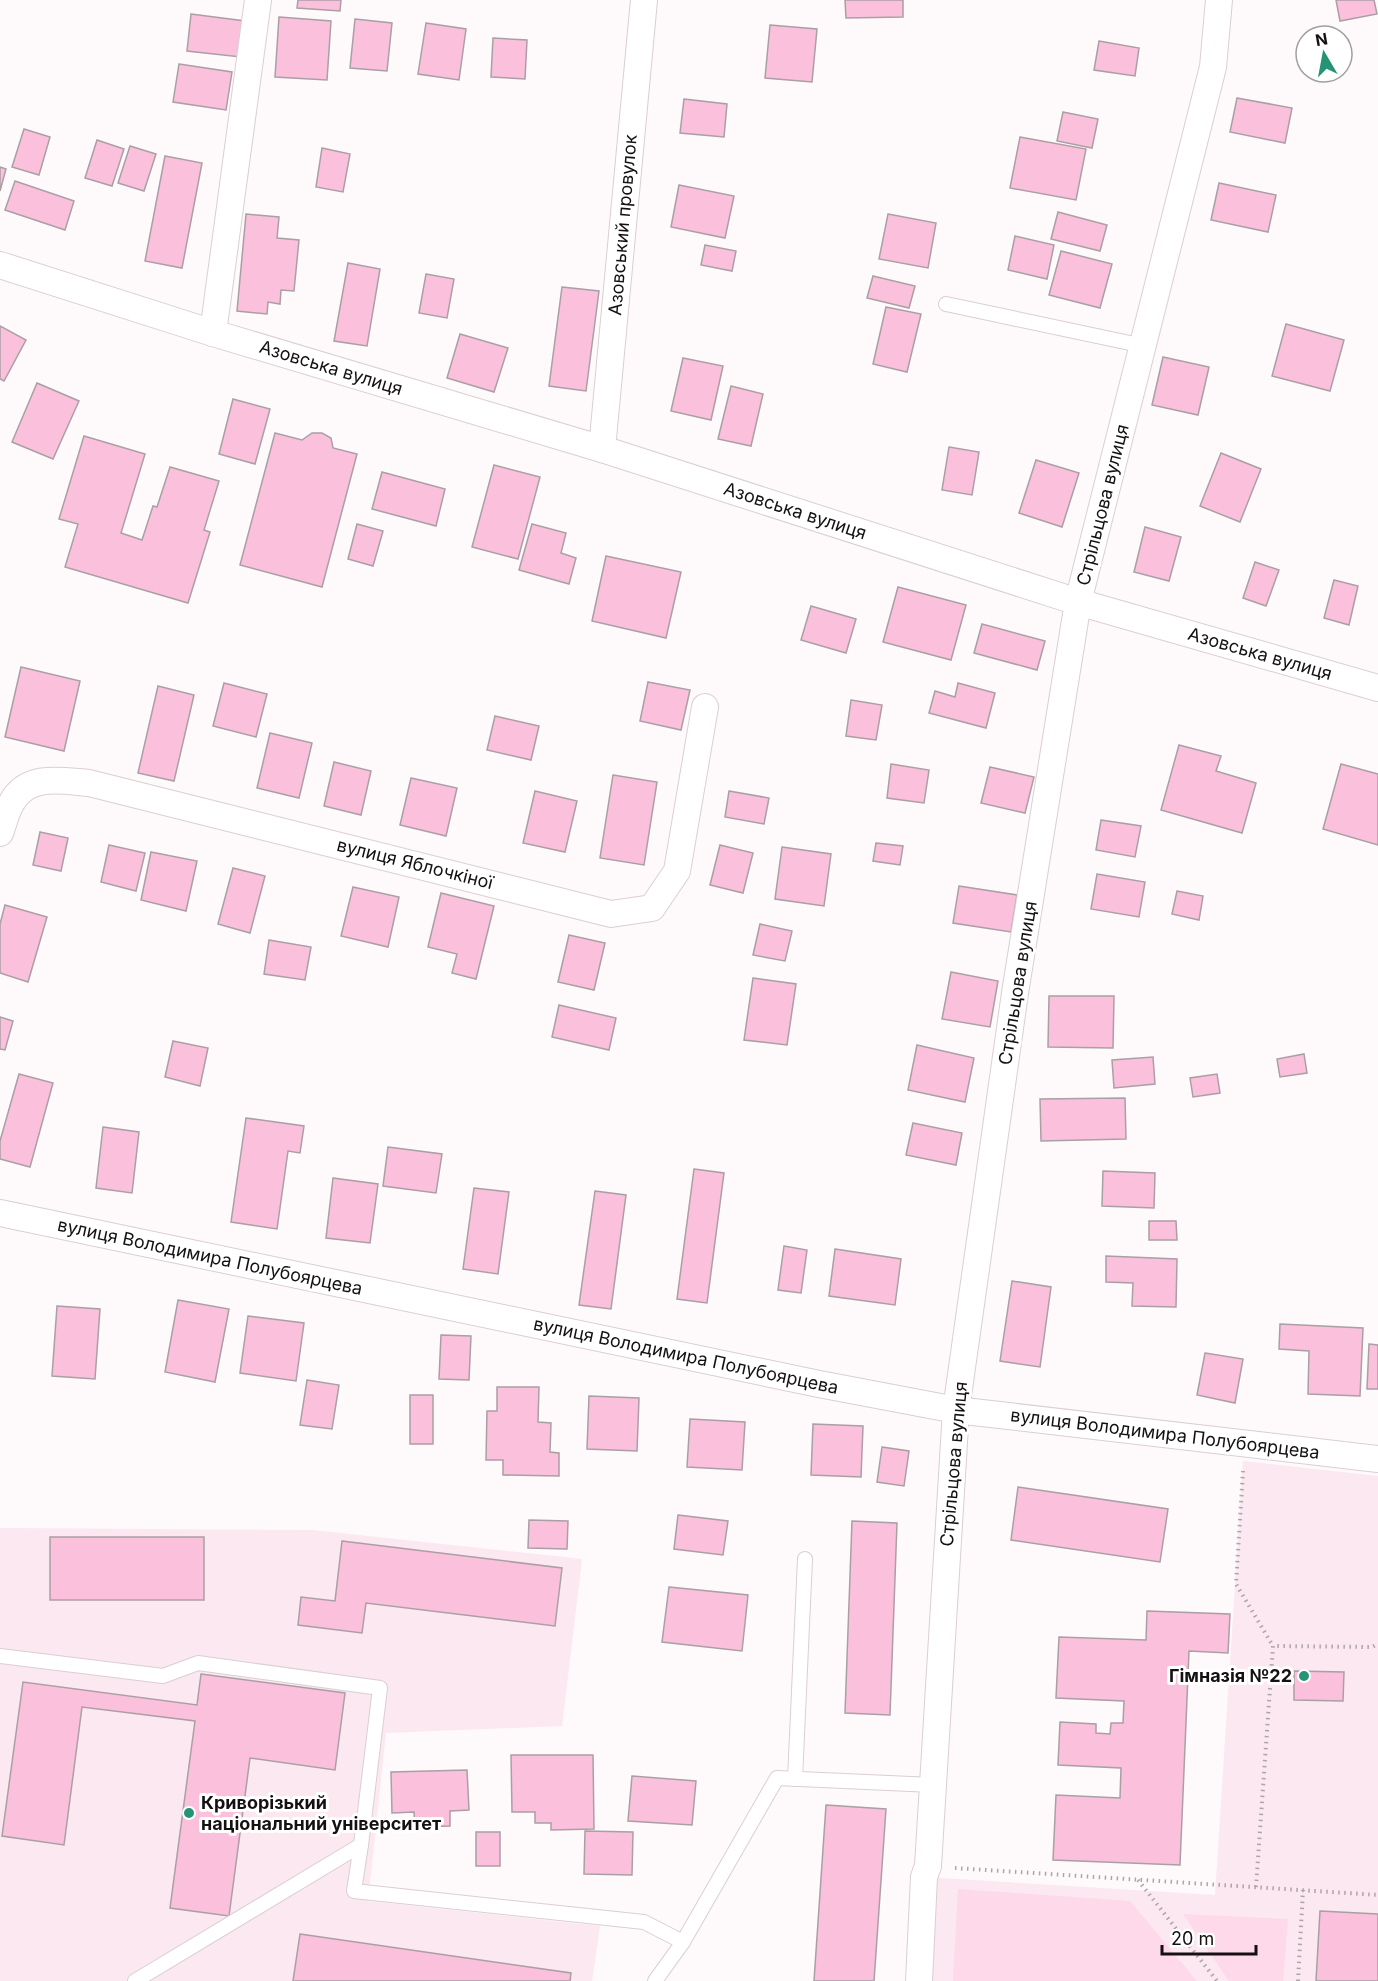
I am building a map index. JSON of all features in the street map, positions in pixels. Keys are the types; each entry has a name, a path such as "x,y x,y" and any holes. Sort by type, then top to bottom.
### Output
{"street":[{"path":"213,333 258,0"},
{"name":"Азовський провулок","path":"602,449 644,0"},
{"name":"Стрільцова вулиця","path":"919,1981 956,1410 1015,993 1078,602 1213,67 1219,0"},
{"name":"Азовська вулиця","path":"0,265 213,333 602,449 1078,602 1378,688"},
{"name":"вулиця Яблочкіної","path":"0,833 12,801 23,789 40,780 89,783 611,914 652,908 677,871 705,707"},
{"name":"вулиця Володимира Полубоярцева","path":"0,1213 819,1384 956,1410 1378,1459"}],"lane":[{"path":"946,304 1144,346"},
{"path":"795,1779 805,1559"},
{"path":"0,1656 163,1676 198,1663 380,1688 354,1891 644,1922 683,1941"},
{"path":"655,1981 683,1941 777,1778 933,1785"},
{"path":"135,1981 360,1845"}],"path":[{"path":"1244,1444 1236,1584 1273,1646 1256,1887"},
{"path":"1273,1646 1372,1647 1378,1644"},
{"path":"927,1866 1378,1895"},
{"path":"1138,1880 1217,1981"},
{"path":"1298,1981 1303,1890"}],"shaded area":[{"name":"Гімназія №22","path":"1243,1461 1378,1476 1378,1981 919,1981 924,1877 1215,1895"},
{"name":"Криворізький національний університет","path":"0,1528 312,1530 582,1559 562,1726 386,1733 368,1901 600,1926 592,1981 0,1981"},
{"path":"958,1889 1130,1901 1197,1981 953,1981"},
{"path":"1183,1914 1288,1919 1283,1981 1229,1981"}],"building":[{"path":"298,0 341,0 340,11 297,8"},
{"path":"845,0 903,0 903,17 846,18"},
{"path":"1336,0 1374,0 1377,14 1340,21"},
{"path":"191,14 245,21 241,57 187,51"},
{"path":"279,17 331,21 327,80 275,77"},
{"path":"355,19 392,23 387,71 350,68"},
{"path":"426,23 466,29 459,80 418,74"},
{"path":"770,25 817,29 812,82 765,78"},
{"path":"493,38 527,40 525,79 491,77"},
{"path":"1099,41 1139,48 1135,76 1094,70"},
{"path":"179,64 232,72 226,110 173,102"},
{"path":"1237,98 1292,108 1285,143 1230,132"},
{"path":"684,99 727,104 724,137 680,133"},
{"path":"1063,112 1098,119 1092,148 1057,141"},
{"path":"24,129 50,137 39,175 12,167"},
{"path":"1020,137 1086,149 1076,200 1010,188"},
{"path":"97,140 124,149 112,186 85,178"},
{"path":"130,146 156,154 144,191 118,183"},
{"path":"322,148 350,154 343,192 316,187"},
{"path":"165,156 202,163 182,268 145,261"},
{"path":"0,167 6,169 0,191"},
{"path":"15,181 74,201 65,230 5,210"},
{"path":"1219,183 1276,195 1268,232 1211,220"},
{"path":"679,185 734,196 725,238 671,227"},
{"path":"1058,212 1107,225 1100,251 1051,239"},
{"path":"246,214 279,217 277,238 299,240 294,291 281,290 280,304 268,302 267,314 237,311"},
{"path":"888,214 936,223 928,268 879,259"},
{"path":"1015,236 1054,245 1047,279 1008,270"},
{"path":"705,245 736,251 732,271 701,265"},
{"path":"1061,251 1112,264 1100,308 1049,295"},
{"path":"348,263 380,269 367,346 334,341"},
{"path":"426,274 454,279 447,318 419,313"},
{"path":"873,276 915,286 909,308 867,298"},
{"path":"562,287 599,291 586,391 549,386"},
{"path":"886,307 921,314 907,372 873,364"},
{"path":"1286,324 1344,340 1330,391 1272,376"},
{"path":"0,326 26,340 4,381 0,379"},
{"path":"460,334 508,348 494,392 447,378"},
{"path":"1163,357 1209,367 1198,415 1152,405"},
{"path":"683,358 723,366 711,420 671,411"},
{"path":"37,383 79,401 53,459 12,442"},
{"path":"731,386 763,394 751,446 718,439"},
{"path":"233,399 270,409 255,464 219,454"},
{"path":"275,433 302,440 312,433 322,433 331,438 333,448 357,454 322,587 240,565"},
{"path":"84,436 145,454 121,533 142,540 153,506 157,507 170,467 219,481 204,530 210,532 188,603 65,567 78,524 59,519"},
{"path":"949,447 979,452 972,495 942,490"},
{"path":"1221,453 1261,469 1240,522 1200,506"},
{"path":"1036,460 1079,473 1062,527 1019,513"},
{"path":"494,465 540,477 518,559 472,547"},
{"path":"382,472 445,489 436,526 372,509"},
{"path":"357,524 383,531 373,566 348,559"},
{"path":"532,524 566,533 561,553 576,558 569,584 519,570"},
{"path":"1145,527 1181,537 1169,581 1134,572"},
{"path":"606,556 681,572 666,638 592,621"},
{"path":"1255,562 1279,570 1266,606 1243,598"},
{"path":"1334,580 1358,586 1349,625 1324,618"},
{"path":"898,587 966,605 951,660 883,642"},
{"path":"811,606 856,619 846,653 801,640"},
{"path":"982,624 1045,641 1037,670 974,653"},
{"path":"21,667 80,681 64,751 5,737"},
{"path":"648,682 690,690 681,730 640,721"},
{"path":"224,683 267,694 256,737 213,726"},
{"path":"958,683 995,693 986,728 929,713 935,691 955,697"},
{"path":"158,686 194,695 174,781 138,773"},
{"path":"851,700 882,705 876,740 846,736"},
{"path":"495,716 539,726 531,760 487,750"},
{"path":"270,733 312,743 299,798 257,788"},
{"path":"1179,745 1221,756 1216,771 1256,783 1242,833 1161,810"},
{"path":"334,762 371,771 361,815 324,806"},
{"path":"891,764 929,770 924,803 887,798"},
{"path":"1341,764 1378,774 1378,845 1323,829"},
{"path":"990,767 1034,777 1025,813 981,803"},
{"path":"613,775 657,782 644,865 600,858"},
{"path":"411,778 457,788 446,836 400,825"},
{"path":"535,791 577,801 565,852 523,843"},
{"path":"729,791 769,798 764,824 725,817"},
{"path":"1101,820 1141,826 1135,857 1096,850"},
{"path":"40,832 68,838 61,871 33,865"},
{"path":"876,843 903,846 900,865 873,861"},
{"path":"109,845 145,853 136,891 101,882"},
{"path":"720,845 753,853 743,893 710,885"},
{"path":"782,847 831,854 824,906 775,899"},
{"path":"151,852 197,861 186,911 141,900"},
{"path":"233,868 265,876 250,933 218,924"},
{"path":"1097,874 1145,882 1139,917 1091,909"},
{"path":"959,886 1017,895 1011,932 953,923"},
{"path":"353,887 399,897 388,947 341,936"},
{"path":"1177,891 1203,896 1199,920 1172,914"},
{"path":"441,893 494,906 476,979 452,973 457,954 428,947"},
{"path":"5,905 47,917 28,982 0,973 0,924"},
{"path":"760,924 792,931 785,961 753,955"},
{"path":"569,935 605,943 594,990 558,982"},
{"path":"269,940 311,947 305,980 264,974"},
{"path":"951,972 998,981 990,1027 942,1019"},
{"path":"753,978 796,984 787,1045 744,1040"},
{"path":"1049,996 1114,996 1113,1048 1048,1047"},
{"path":"559,1005 616,1018 609,1050 552,1037"},
{"path":"0,1017 13,1021 5,1050 0,1049"},
{"path":"173,1041 208,1048 200,1086 165,1077"},
{"path":"917,1045 974,1058 965,1102 908,1090"},
{"path":"1304,1054 1307,1073 1280,1077 1277,1059"},
{"path":"1153,1057 1155,1084 1114,1088 1112,1060"},
{"path":"19,1074 53,1083 30,1167 0,1159 0,1141"},
{"path":"1217,1074 1220,1093 1193,1097 1190,1078"},
{"path":"1125,1098 1126,1139 1041,1141 1040,1099"},
{"path":"246,1118 304,1126 300,1153 288,1151 277,1229 231,1222"},
{"path":"913,1123 962,1133 956,1165 906,1155"},
{"path":"103,1127 139,1132 132,1193 96,1188"},
{"path":"388,1147 442,1154 436,1193 383,1186"},
{"path":"694,1169 724,1173 707,1303 677,1299"},
{"path":"1103,1171 1155,1173 1154,1208 1102,1206"},
{"path":"333,1178 378,1184 370,1243 326,1238"},
{"path":"474,1188 509,1192 498,1274 463,1269"},
{"path":"595,1191 626,1195 611,1309 579,1305"},
{"path":"1149,1221 1176,1221 1177,1240 1149,1240"},
{"path":"784,1246 807,1250 801,1293 778,1290"},
{"path":"835,1249 901,1259 895,1305 829,1296"},
{"path":"1106,1256 1177,1259 1176,1307 1132,1306 1133,1283 1106,1282"},
{"path":"1012,1281 1051,1287 1040,1367 1000,1361"},
{"path":"178,1300 229,1309 215,1382 165,1372"},
{"path":"57,1306 100,1309 95,1379 52,1376"},
{"path":"248,1316 304,1323 296,1381 240,1373"},
{"path":"1280,1324 1363,1328 1360,1396 1308,1394 1309,1351 1279,1349"},
{"path":"441,1335 471,1336 469,1380 439,1379"},
{"path":"1369,1344 1378,1345 1378,1389 1367,1389"},
{"path":"1205,1353 1243,1359 1235,1403 1197,1395"},
{"path":"307,1380 339,1385 332,1429 300,1425"},
{"path":"497,1387 539,1387 538,1422 551,1423 550,1452 559,1453 559,1476 503,1475 503,1460 486,1460 487,1411 497,1411"},
{"path":"410,1395 433,1395 433,1444 410,1444"},
{"path":"589,1396 639,1398 637,1451 587,1449"},
{"path":"690,1419 745,1422 742,1470 687,1467"},
{"path":"813,1424 863,1426 861,1477 811,1475"},
{"path":"882,1447 909,1451 904,1486 877,1482"},
{"path":"1018,1487 1168,1509 1160,1562 1011,1540"},
{"path":"678,1515 728,1521 723,1555 674,1549"},
{"path":"529,1520 568,1521 567,1549 528,1548"},
{"path":"852,1521 897,1523 890,1715 845,1713"},
{"path":"50,1537 204,1537 204,1600 50,1600"},
{"path":"342,1541 562,1568 555,1626 366,1603 362,1633 298,1625 301,1597 335,1601"},
{"path":"669,1587 748,1595 742,1651 662,1642"},
{"path":"1147,1611 1230,1614 1228,1653 1189,1651 1180,1865 1053,1860 1056,1795 1120,1798 1121,1768 1058,1765 1060,1722 1096,1724 1096,1733 1110,1734 1111,1723 1123,1723 1124,1701 1056,1698 1059,1637 1146,1640"},
{"path":"1294,1671 1344,1672 1343,1701 1294,1700"},
{"path":"201,1674 345,1693 335,1770 250,1758 229,1916 170,1908 195,1721 82,1707 64,1845 2,1836 23,1682 197,1705"},
{"path":"511,1755 593,1755 594,1829 551,1830 551,1823 535,1823 535,1812 512,1812"},
{"path":"467,1770 469,1810 450,1811 450,1826 415,1827 414,1812 392,1813 391,1772"},
{"path":"632,1776 696,1781 692,1825 628,1821"},
{"path":"826,1805 886,1809 874,1981 814,1981"},
{"path":"585,1831 633,1832 632,1875 584,1874"},
{"path":"476,1832 500,1832 500,1866 476,1866"},
{"path":"1320,1911 1378,1914 1378,1981 1316,1981"},
{"path":"300,1934 571,1973 570,1981 293,1981"}],"place":[{"name":"Гімназія №22","path":"1304,1676"},
{"name":"Криворізький національний університет","path":"189,1813"}]}
